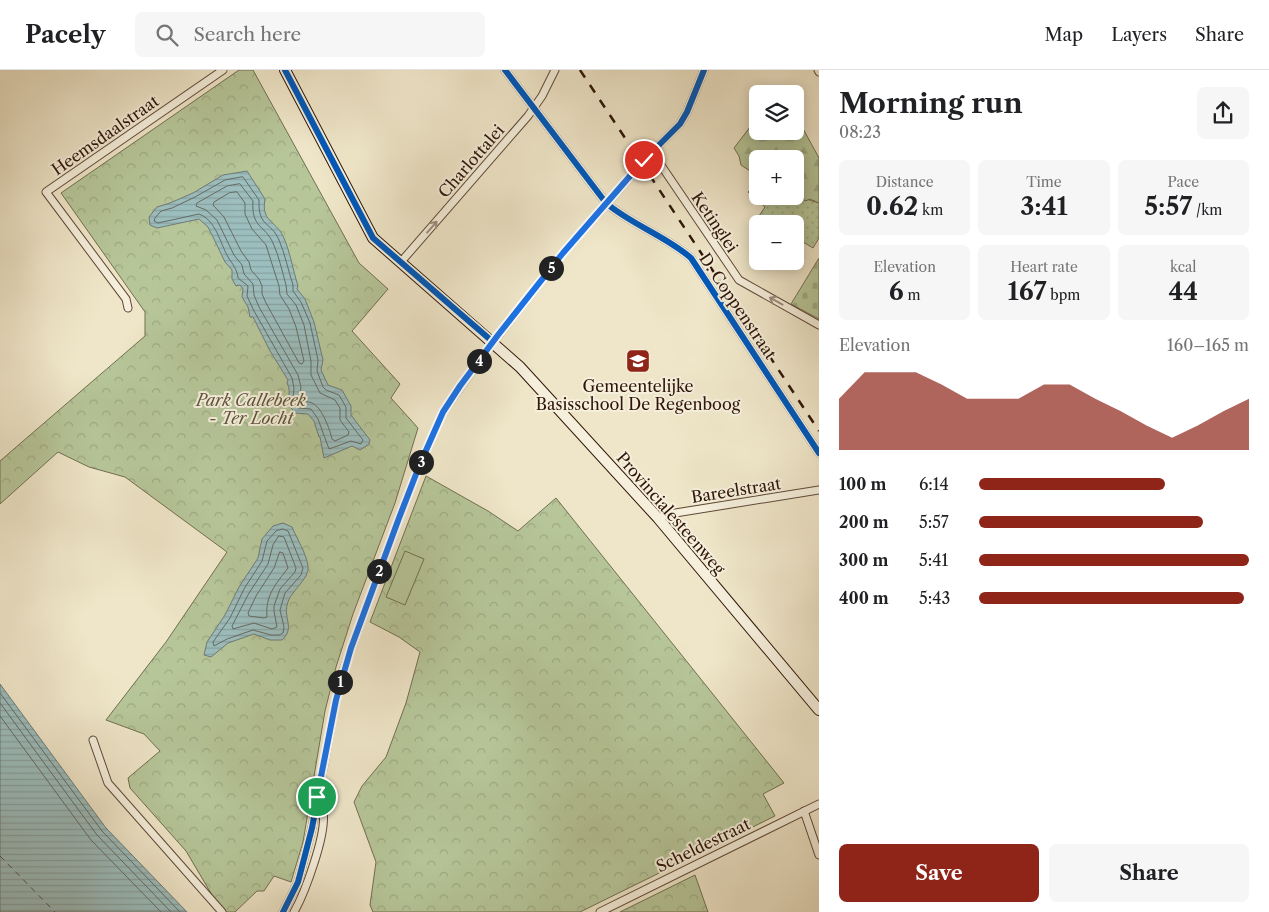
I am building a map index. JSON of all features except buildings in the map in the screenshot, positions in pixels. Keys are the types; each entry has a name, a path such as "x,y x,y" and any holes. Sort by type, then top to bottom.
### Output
{"main road":[{"name":"Provincialesteenweg","path":"285,70 373,238 520,367 658,518 819,710"}],"street":[{"name":"Heemsdaalstraat","path":"128,308 126,299 46,192 223,70"},
{"name":"D. Coppenstraat","path":"505,70 606,203 621,214 675,245 691,258 819,453"},
{"name":"Charlottalei","path":"400,263 534,108 555,70"},
{"path":"282,912 298,882 312,828 343,671 399,518 443,412 493,342 569,246 652,152 680,124 685,117 704,70"},
{"name":"Ketinglei","path":"652,152 739,280 819,325"},
{"name":"Bareelstraat","path":"658,518 669,514 819,490"},
{"path":"93,740 103,774 108,783 222,912"},
{"path":"294,912 307,885 317,854 323,812 317,797"},
{"name":"Scheldestraat","path":"600,912 819,804"},
{"path":"804,811 819,855"}],"green space":[{"name":"Park Callebeek - Ter Locht","path":"239,70 253,70 359,263 388,289 352,331 400,384 391,398 418,428 395,503 353,614 336,667 325,711 303,842 291,882 274,876 264,891 257,891 235,912 226,912 215,900 186,851 130,788 128,778 160,751 144,734 106,720 166,642 227,552 125,477 89,467 58,452 0,504 0,461 145,336 145,312 61,193"},
{"path":"749,128 749,140 804,140 804,130 819,158 819,203 810,199 804,200 804,150 749,150 749,170 741,165 739,156 734,148"},
{"path":"804,198 819,203 819,238 813,248 804,242 804,215 760,215 765,207 763,205 804,205"},
{"path":"819,258 819,319 791,304"},
{"path":"426,476 488,511 518,531 556,498 784,783 763,794 775,816 580,912 373,912 370,905 376,862 354,802 362,786 386,757 406,703 420,652 399,637 370,622"},
{"path":"405,551 424,559 405,605 386,597"},
{"path":"695,875 708,912 620,912"}],"water":[{"path":"247,171 265,199 264,207 267,217 280,231 290,254 298,286 297,289 305,299 314,322 323,360 321,370 328,385 342,390 351,406 351,415 370,440 369,444 360,450 352,446 324,458 320,437 314,421 308,414 295,413 291,408 288,380 270,351 253,317 250,317 248,307 242,297 243,289 240,285 236,286 232,279 232,270 225,262 208,227 199,219 157,228 150,225 149,217 157,207 193,193 223,175"},
{"path":"283,523 292,527 308,566 304,580 288,602 286,613 288,631 286,635 282,640 270,640 254,634 228,643 211,657 204,655 207,642 258,558 262,539 273,526"},
{"path":"0,684 106,828 187,912 0,912"}],"ferry route":[{"path":"0,856 55,912"}],"railway":[{"path":"580,70 819,431"}],"cycle path":[{"path":"285,70 373,238 493,342"},
{"path":"505,70 606,203 627,218 671,243 691,258 819,453"},
{"path":"283,912 298,882 312,828 343,671 399,518 443,412 487,350 563,253 652,152 680,124 687,112 704,70"}],"place":[{"name":"Gemeentelijke Basisschool De Regenboog","path":"638,361"}],"route":[{"path":"317,797 343,671 399,518 443,412 498,335 563,253 644,160"}]}
